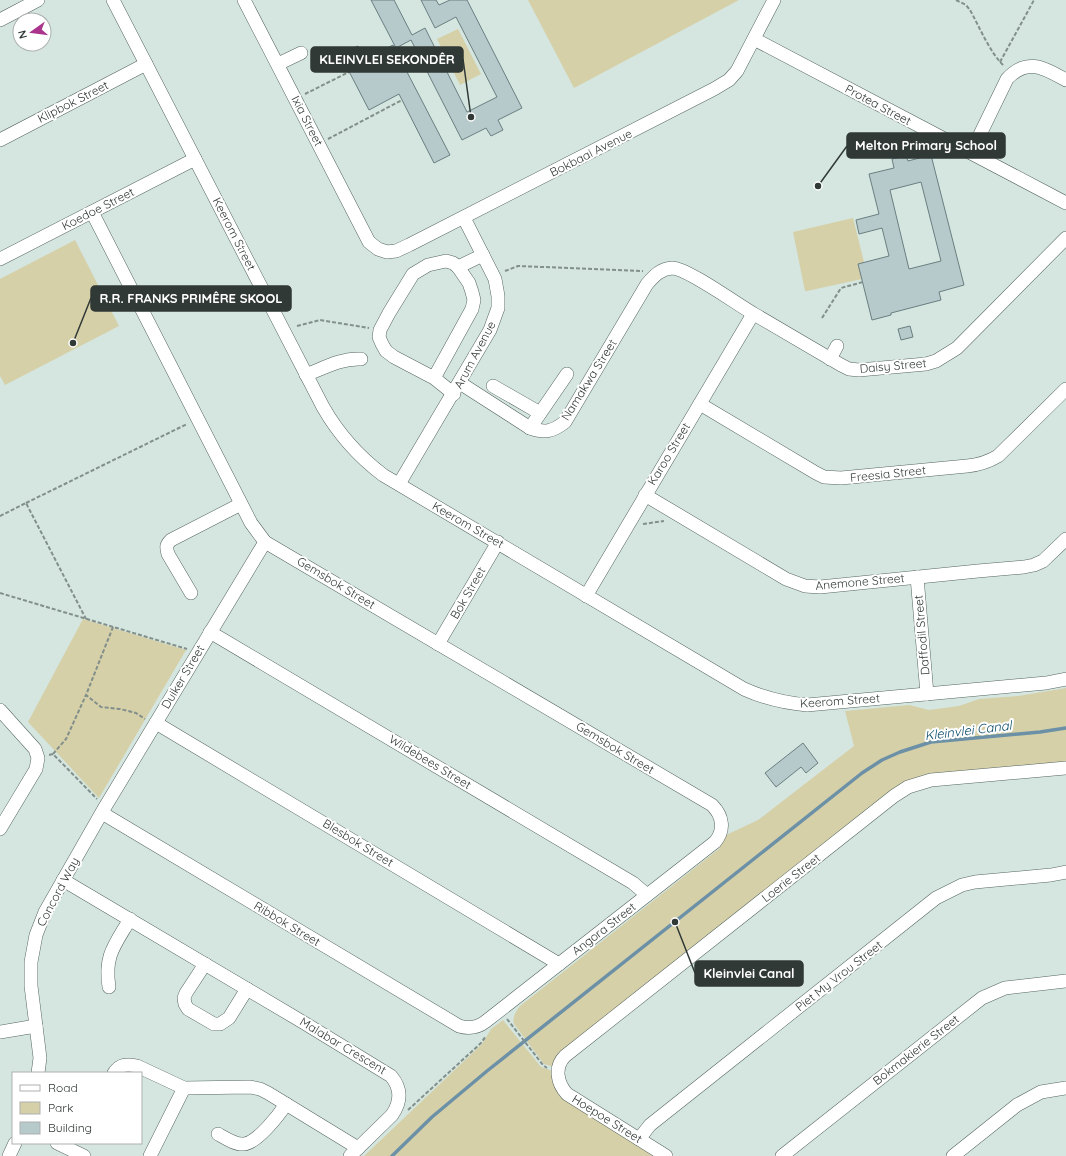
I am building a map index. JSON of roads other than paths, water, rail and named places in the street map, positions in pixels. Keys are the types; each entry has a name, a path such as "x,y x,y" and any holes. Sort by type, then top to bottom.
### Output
{"street":[{"path":"0,20 38,0"},
{"name":"Keerom Street","path":"113,0 333,425 356,452 373,467 586,596 744,689 767,699 794,704 806,704 1046,683 1066,679"},
{"name":"Ixia Street","path":"244,0 369,242"},
{"name":"Bokbaai Avenue","path":"369,242 378,249 387,252 396,251 464,218 714,89 729,80 737,70 774,0"},
{"name":"Protea Street","path":"754,40 1066,203"},
{"path":"278,64 301,53"},
{"name":"Klipbok Street","path":"0,140 146,64"},
{"path":"971,153 1007,79 1012,73 1029,66 1043,68 1066,80"},
{"name":"Koedoe Street","path":"0,259 195,159"},
{"name":"Gemsbok Street","path":"92,212 240,504 251,523 265,542 712,805 720,814 722,820"},
{"name":"Arum Avenue","path":"399,484 490,330 498,308 498,296 494,276 464,218"},
{"name":"Daisy Street","path":"655,275 673,268 684,271 753,314 849,369 859,370 926,364 936,361 957,348 1066,238"},
{"path":"458,267 483,255"},
{"path":"446,262 452,263 458,267 469,283 474,300 472,309 434,378 386,351 379,337 380,330 413,274 428,265 446,262"},
{"name":"Namakwa Street","path":"434,378 457,388 530,428 539,431 549,431 557,428 565,422 647,284 655,275"},
{"name":"Karoo Street","path":"586,596 753,314"},
{"path":"830,359 837,346"},
{"path":"306,375 343,360 353,358 361,359"},
{"path":"530,428 567,374"},
{"path":"493,386 540,413"},
{"name":"Freesia Street","path":"700,404 816,473 824,476 841,478 967,466 988,462 998,456 1066,389"},
{"name":"Anemone Street","path":"645,495 786,579 805,586 820,587 1024,567 1043,561 1066,539"},
{"path":"191,593 168,554 166,548 167,544 171,540 240,504"},
{"name":"Duiker Street","path":"104,810 265,542"},
{"name":"Bok Street","path":"438,644 498,542"},
{"name":"Daffodil Street","path":"918,577 927,694"},
{"name":"Wildebees Street","path":"210,632 633,882 647,896"},
{"path":"0,710 35,749 38,758 36,769 4,815 0,829"},
{"name":"Blesbok Street","path":"156,723 559,964"},
{"name":"Loerie Street","path":"558,1074 559,1065 565,1056 901,791 916,784 931,780 1066,768"},
{"name":"Concord Way","path":"38,1072 40,1058 31,986 31,962 36,935 45,912 104,810"},
{"name":"Ribbok Street","path":"104,810 459,1026 474,1028"},
{"name":"Angora Street","path":"474,1028 485,1022 714,842 721,832 722,820"},
{"name":"Piet My Vrou Street","path":"639,1139 650,1125 936,898 962,885 974,882 1051,876 1066,872"},
{"name":"Malabar Crescent","path":"63,880 387,1072 395,1080 399,1090 400,1097 396,1110 354,1152"},
{"path":"110,987 108,974 110,952 130,919"},
{"path":"205,964 184,998 188,1009 214,1024 220,1024 229,1018 247,989"},
{"name":"Bokmakierie Street","path":"782,1156 982,998 1005,988 1066,981"},
{"path":"0,1032 36,1026"},
{"path":"115,1072 117,1068 129,1064 137,1066 184,1088 250,1087 260,1089 324,1126 354,1152"},
{"name":"Hoepoe Street","path":"558,1074 560,1085 567,1094 666,1156"},
{"path":"150,1156 184,1088"},
{"path":"953,1156 1018,1105 1042,1092 1066,1088"},
{"path":"218,1134 237,1144 249,1143 272,1124 286,1104"},
{"path":"9,1156 15,1144"},
{"path":"59,1144 84,1156"}],"waterway":[{"name":"Kleinvlei Canal","path":"392,1156 432,1117 487,1071 862,773 882,760 900,752 931,742 1040,732 1066,728"}],"place":[{"name":"KLEINVLEI SEKONDÊR","path":"471,117"},
{"name":"Melton Primary School","path":"818,186"},
{"name":"R.R. FRANKS PRIMÊRE SKOOL","path":"73,343"},
{"name":"Kleinvlei Canal","path":"675,922"}]}
